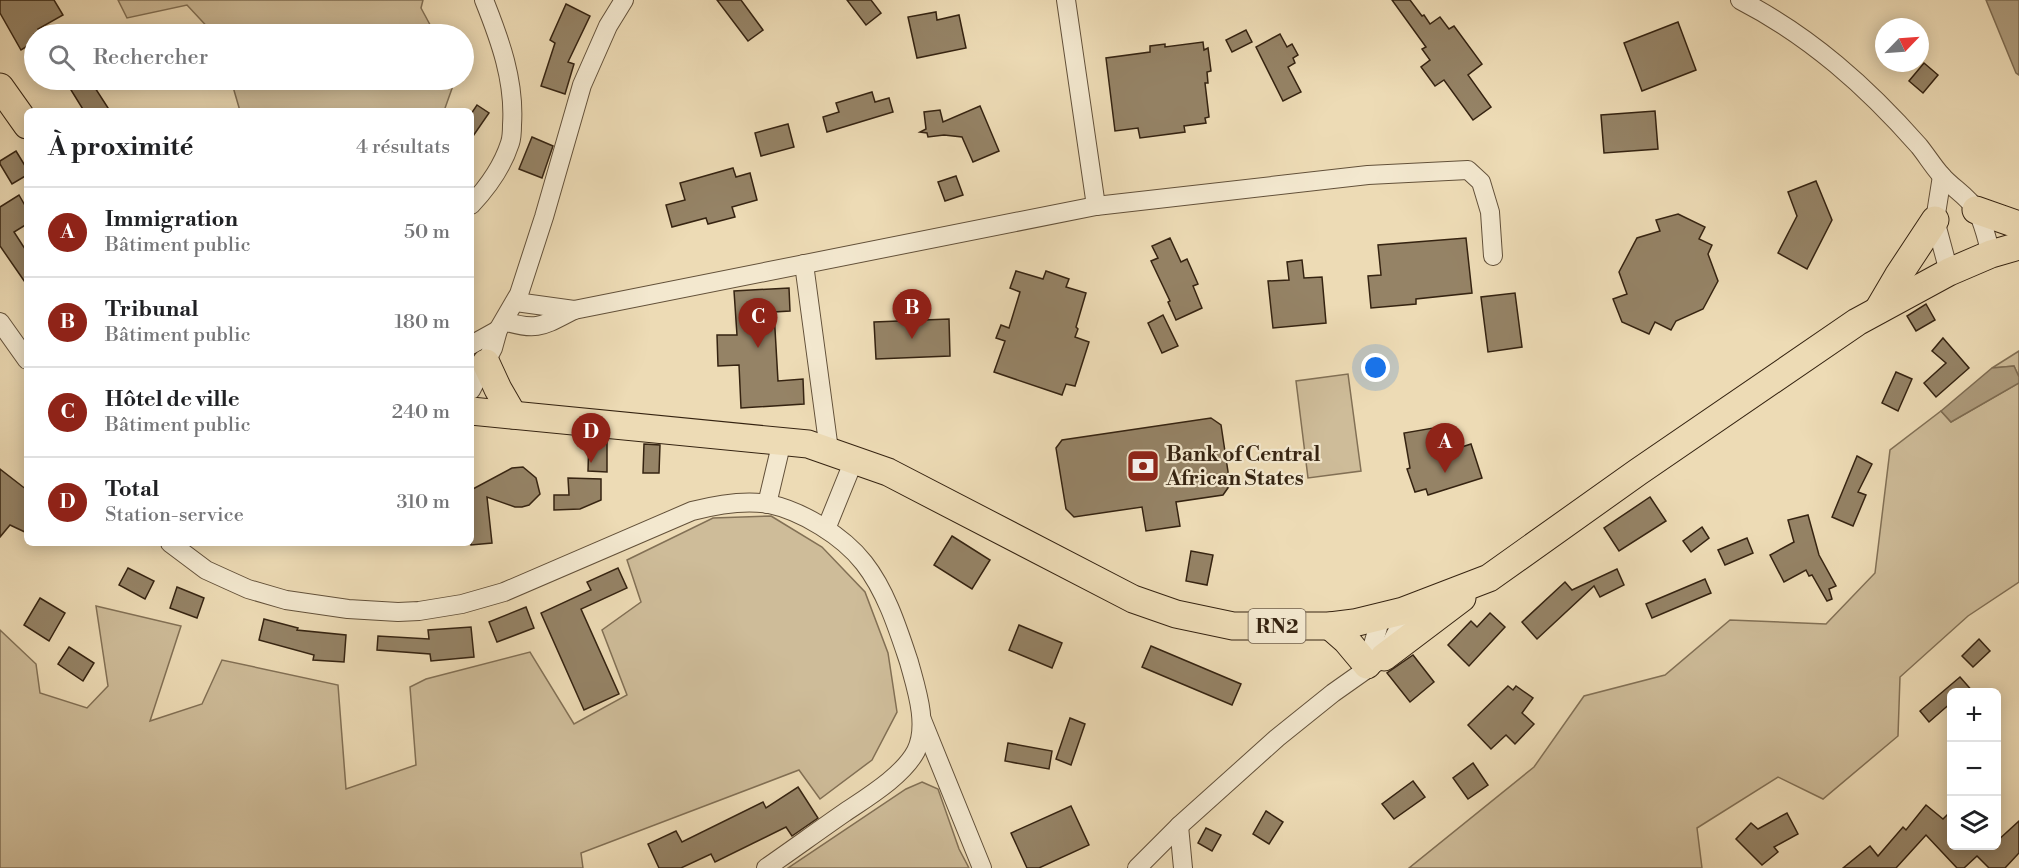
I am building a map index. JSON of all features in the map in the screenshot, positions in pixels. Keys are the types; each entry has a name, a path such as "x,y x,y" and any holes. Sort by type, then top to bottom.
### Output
{"highway":[{"path":"0,87 24,121"},
{"path":"1976,210 2019,225"},
{"path":"1878,310 1935,220"},
{"name":"RN2","path":"474,411 808,444 888,472 1133,599 1176,614 1233,626 1330,626 1392,614 1489,578 1638,472 1857,322 1948,272 1991,254 2019,246"},
{"path":"478,354 513,414"},
{"path":"1330,626 1372,664 1489,578"}],"street":[{"path":"474,202 498,169 511,142 514,105 509,75 484,0"},
{"path":"474,375 478,354 501,326 516,302 544,218 582,85 608,26 624,0"},
{"path":"1066,0 1096,206"},
{"path":"1740,0 1765,13 1819,49 1852,78 1917,144 1941,176 1962,193 1976,210 1991,254"},
{"path":"501,326 532,328 544,326 574,310 1096,206 1368,175 1468,170 1481,182 1490,212 1493,256"},
{"path":"1941,176 1935,220 1948,272"},
{"path":"804,264 841,455 826,529"},
{"path":"516,302 574,310"},
{"path":"0,322 24,356"},
{"path":"767,504 782,441"},
{"path":"174,546 206,570 248,589 286,600 348,609 398,612 419,611 462,603 504,592 692,510 723,504 767,504 826,529 843,541 864,563 883,593 916,685 921,716 920,734 916,750 896,775 766,868"},
{"path":"1137,868 1179,826 1277,738 1372,664 1397,632 1392,614"},
{"path":"921,716 982,868"},
{"path":"1179,826 1183,868"}],"shaded area":[{"path":"118,0 423,0 421,8 430,24 205,24 187,5 127,18"},
{"path":"1986,0 2019,0 2019,75 2016,73"},
{"path":"234,90 451,90 445,108 239,108"},
{"path":"2019,351 2019,377 2014,366 1992,368"},
{"path":"2014,366 2019,383 1951,422 1941,411 1992,368"},
{"path":"1348,374 1361,471 1308,478 1296,381"},
{"path":"2019,383 2019,582 1968,616 1900,677 1898,736 1823,799 1778,777 1697,828 1702,868 1409,868 1534,767 1584,696 1665,675 1730,620 1826,624 1875,573 1890,450 1941,411 1951,422"},
{"path":"771,516 822,547 865,592 888,653 897,712 872,760 820,799 799,770 581,853 583,868 0,868 0,630 36,664 40,693 87,708 108,686 96,606 181,626 150,721 202,704 222,660 338,685 346,789 416,765 410,687 426,679 530,652 574,724 627,695 602,630 641,602 627,560 713,518"},
{"path":"922,782 938,789 959,849 969,868 788,868 906,789"}],"building":[{"path":"0,0 54,0 63,15 47,24 24,24 24,48 21,50 0,13"},
{"path":"717,0 741,0 763,30 748,41"},
{"path":"847,0 871,0 881,13 866,25"},
{"path":"1392,0 1410,0 1430,24 1440,17 1449,29 1454,26 1482,64 1468,75 1491,107 1473,120 1444,80 1435,86 1421,67 1430,60 1422,49 1426,47"},
{"path":"566,4 590,16 568,62 574,64 565,94 541,86 555,43 550,40"},
{"path":"936,12 937,20 959,15 966,48 917,58 908,17"},
{"path":"1678,22 1696,70 1642,91 1624,43"},
{"path":"1246,30 1252,42 1232,52 1226,40"},
{"path":"1280,34 1287,47 1292,44 1298,55 1293,58 1295,63 1288,67 1301,92 1283,101 1256,47"},
{"path":"1203,42 1204,50 1208,48 1211,71 1207,72 1208,83 1205,83 1209,117 1205,118 1206,123 1184,126 1185,132 1140,138 1138,128 1115,131 1106,58 1150,52 1150,46 1165,44 1165,47"},
{"path":"1929,67 1938,75 1923,93 1909,81 1916,72 1929,72"},
{"path":"71,90 96,90 108,108 82,108"},
{"path":"872,92 875,102 889,98 893,112 827,132 823,117 839,112 836,103"},
{"path":"477,105 489,113 474,135 474,110"},
{"path":"980,106 999,151 973,162 962,137 944,135 928,137 927,133 920,132 926,129 924,112 940,110 943,122"},
{"path":"1655,111 1658,149 1604,153 1601,115"},
{"path":"788,124 794,147 761,156 755,133"},
{"path":"532,137 553,146 542,178 519,169"},
{"path":"16,151 24,164 24,177 12,184 0,161"},
{"path":"733,168 736,177 750,173 757,200 732,207 735,217 708,224 706,218 672,227 666,205 685,200 680,183"},
{"path":"956,176 963,195 945,201 938,182"},
{"path":"1816,181 1832,220 1807,269 1778,253 1797,216 1788,192"},
{"path":"19,195 24,204 24,226 14,232 24,247 24,281 0,246 0,207"},
{"path":"1678,214 1705,227 1699,239 1712,245 1708,254 1718,281 1703,309 1676,321 1671,330 1655,322 1649,334 1622,322 1613,299 1627,294 1619,272 1637,238 1660,231 1656,220"},
{"path":"1170,238 1181,262 1187,259 1198,284 1193,286 1202,308 1176,320 1168,302 1170,301 1151,261 1158,258 1152,246"},
{"path":"1466,238 1472,293 1416,299 1416,304 1371,308 1368,276 1381,275 1378,245"},
{"path":"1302,260 1304,278 1322,277 1326,323 1273,328 1268,281 1289,280 1287,262"},
{"path":"1016,271 1043,279 1046,271 1069,279 1066,287 1086,293 1075,337 1089,342 1075,386 1066,384 1062,395 994,372 1005,341 996,338 1001,325 1009,328 1020,292 1010,288"},
{"path":"789,288 790,311 774,312 778,381 803,379 804,404 741,408 739,365 718,366 717,335 737,335 734,291"},
{"path":"1515,293 1522,347 1488,352 1481,297"},
{"path":"1926,304 1935,320 1916,331 1907,316"},
{"path":"1163,315 1178,346 1162,353 1148,323"},
{"path":"949,319 950,356 876,359 874,322"},
{"path":"1943,338 1969,368 1936,397 1924,383 1946,363 1932,351"},
{"path":"1896,372 1912,379 1898,411 1882,403"},
{"name":"Bank of Central African States","path":"1211,418 1221,425 1230,485 1223,495 1176,502 1180,526 1146,531 1142,507 1074,517 1066,509 1056,448 1062,440"},
{"path":"1439,427 1443,453 1471,444 1482,478 1428,495 1426,489 1415,492 1407,469 1410,468 1404,433"},
{"path":"589,438 607,440 607,472 588,471"},
{"path":"644,444 660,445 659,473 643,473"},
{"path":"1857,456 1872,464 1858,492 1866,495 1853,526 1832,517"},
{"path":"523,467 536,478 540,494 529,505 522,507 515,507 487,497 492,543 474,545 474,488 512,468"},
{"path":"0,469 24,488 24,532 10,525 0,537"},
{"path":"568,478 601,479 601,500 580,509 554,510 554,495 569,495"},
{"path":"1650,497 1666,521 1619,551 1604,528"},
{"path":"1808,515 1819,555 1836,586 1829,589 1832,599 1827,601 1812,575 1809,576 1806,570 1784,582 1770,555 1794,542 1788,520"},
{"path":"1702,527 1709,538 1691,552 1683,541"},
{"path":"952,536 990,560 972,589 934,565"},
{"path":"1747,538 1753,553 1725,565 1718,550"},
{"path":"1191,551 1213,555 1207,585 1186,581"},
{"path":"128,568 154,581 145,599 119,585"},
{"path":"618,568 627,588 581,609 619,694 584,710 541,613 591,590 587,582"},
{"path":"1617,569 1624,585 1600,597 1594,586 1537,639 1522,622 1565,582 1572,590"},
{"path":"1705,579 1711,593 1652,618 1646,604"},
{"path":"177,587 204,598 197,618 170,608"},
{"path":"40,598 65,613 49,641 24,625"},
{"path":"526,607 534,628 497,642 489,622"},
{"path":"1490,613 1505,627 1469,666 1448,645 1471,621 1477,627"},
{"path":"264,619 298,628 297,630 346,635 344,662 313,660 314,655 259,640"},
{"path":"1019,625 1062,643 1052,668 1009,650"},
{"path":"471,627 474,657 431,661 430,654 377,650 378,636 429,639 428,630"},
{"path":"1979,639 1990,651 1973,667 1962,656"},
{"path":"1151,646 1241,684 1232,705 1142,667"},
{"path":"69,647 94,663 83,681 58,664"},
{"path":"1413,655 1434,682 1410,702 1387,673"},
{"path":"1960,677 1970,688 1947,688"},
{"path":"1508,686 1513,690 1516,686 1533,698 1522,713 1534,724 1515,744 1506,735 1491,749 1468,725"},
{"path":"1947,688 1947,706 1929,722 1920,711"},
{"path":"1070,718 1085,724 1071,765 1056,759"},
{"path":"1008,743 1052,751 1049,769 1005,761"},
{"path":"1473,763 1488,785 1468,799 1453,778"},
{"path":"1413,781 1425,797 1394,819 1382,804"},
{"path":"798,787 818,818 792,836 786,827 715,862 711,854 681,868 659,868 648,844 676,831 682,842 763,802 766,808"},
{"path":"1926,805 1943,819 1947,815 1947,850 2001,850 2001,837 2019,821 2019,853 2005,868 1989,868 1977,856 1964,868 1957,868 1926,835 1896,868 1843,868 1870,846 1878,856 1903,827 1906,830"},
{"path":"1071,806 1089,845 1039,868 1027,868 1011,833"},
{"path":"1266,811 1283,822 1269,844 1253,834"},
{"path":"1787,813 1798,834 1774,847 1778,852 1762,865 1736,839 1751,823 1758,829"},
{"path":"1206,828 1221,835 1212,851 1198,843"}],"place":[{"name":"Tribunal","path":"912,339"},
{"name":"Hôtel de ville","path":"758,348"},
{"name":"Total","path":"591,463"},
{"name":"Bank of Central African States","path":"1143,466"},
{"name":"Immigration","path":"1445,473"}]}
